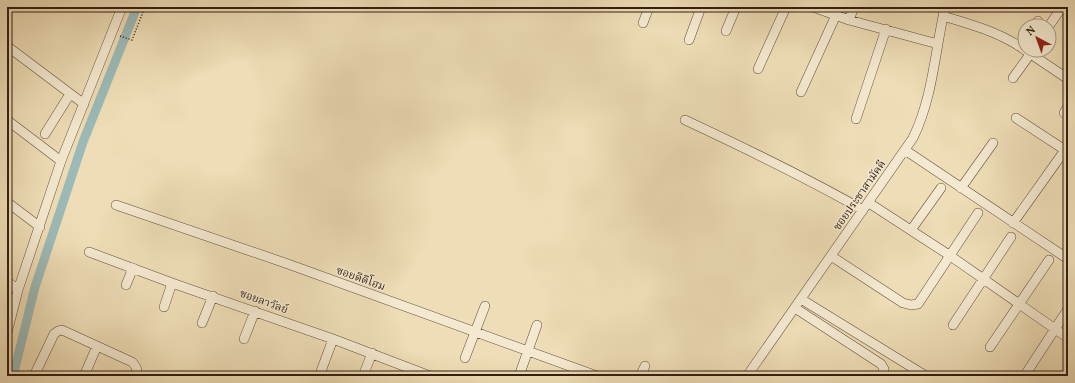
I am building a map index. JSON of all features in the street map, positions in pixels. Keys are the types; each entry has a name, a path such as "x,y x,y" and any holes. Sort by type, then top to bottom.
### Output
{"street":[{"path":"7,333 18,290 61,161 122,7"},
{"path":"644,23 649,7"},
{"path":"689,40 700,7"},
{"path":"726,31 736,7"},
{"path":"758,69 786,7"},
{"path":"813,7 849,20 938,44"},
{"path":"849,20 854,7"},
{"path":"1054,18 1062,7"},
{"path":"944,11 1017,44"},
{"name":"ซอยประชาสามัคคี","path":"747,376 914,138 924,114 929,95 944,11"},
{"path":"801,92 836,15"},
{"path":"856,118 886,29"},
{"path":"7,46 84,104"},
{"path":"1014,78 1023,58"},
{"path":"1039,58 1068,79"},
{"path":"46,134 70,94"},
{"path":"1013,223 1066,151 1016,118"},
{"path":"7,120 61,161"},
{"path":"685,120 833,193 866,206 911,230 1068,338"},
{"path":"961,188 993,143"},
{"path":"905,150 1068,259"},
{"path":"911,230 941,188"},
{"path":"7,202 40,227"},
{"name":"ซอยดีดีโฮม","path":"116,205 288,264 527,350 581,373 597,376"},
{"path":"831,256 903,303 911,305 918,304 978,213"},
{"path":"953,325 1011,237"},
{"name":"ซอยลาวัลย์","path":"89,252 172,283 213,296 372,353 430,376"},
{"path":"990,347 1050,260"},
{"path":"126,285 133,268"},
{"path":"7,281 18,290"},
{"path":"164,307 172,283"},
{"path":"202,323 213,296"},
{"path":"801,299 926,376"},
{"path":"465,358 485,306"},
{"path":"795,308 882,364 884,370 881,376"},
{"path":"1027,372 1068,309"},
{"path":"244,339 255,311"},
{"path":"519,376 537,325"},
{"path":"34,376 54,334 62,330 132,362 136,366 137,370 135,376"},
{"path":"320,374 333,339"},
{"path":"84,376 98,346"},
{"path":"363,376 372,353"},
{"path":"640,376 645,366"},
{"path":"402,376 405,367"}],"path":[{"path":"112,33 132,40 145,7"}],"waterway":[{"path":"13,376 35,287 83,142 137,7"}]}
